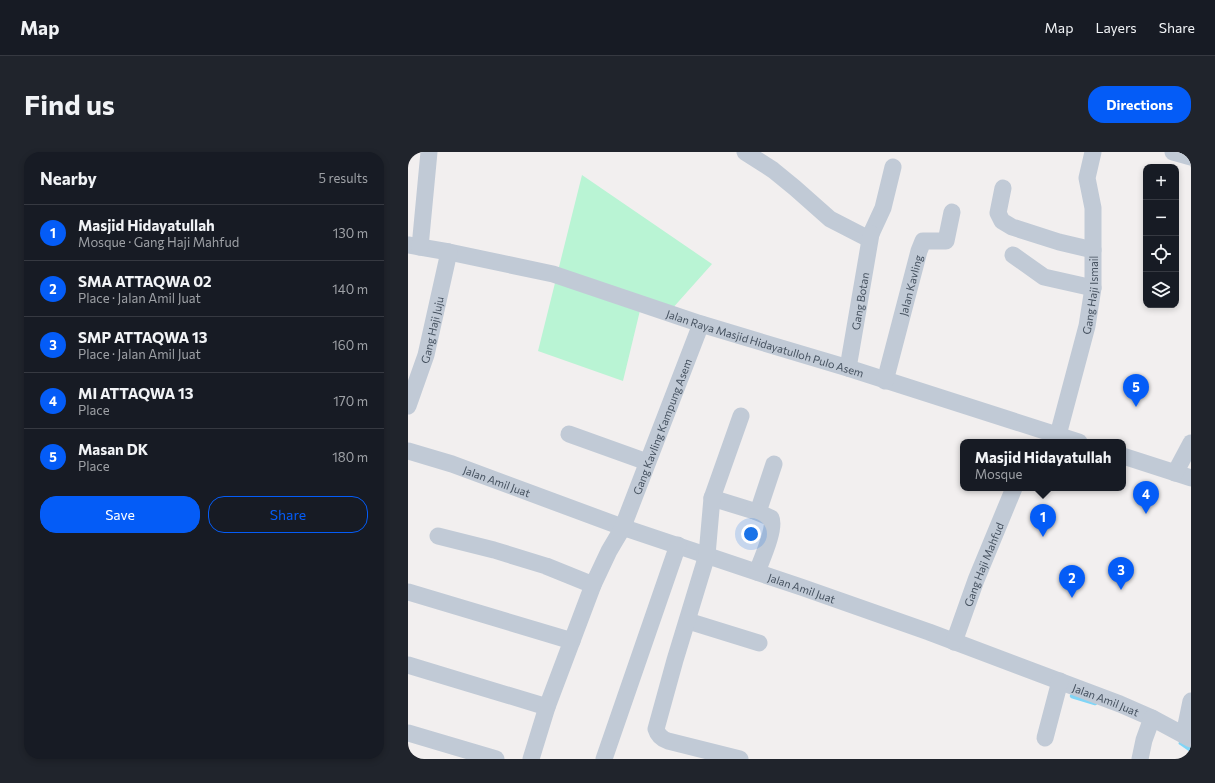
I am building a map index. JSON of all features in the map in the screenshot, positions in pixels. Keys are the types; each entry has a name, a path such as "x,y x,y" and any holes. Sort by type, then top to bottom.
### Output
{"street":[{"path":"414,246 429,152"},
{"path":"745,152 762,156 830,219 864,237 868,237 871,234"},
{"name":"Gang Haji Ismail","path":"1058,435 1087,326 1093,288 1094,208 1087,178 1093,152"},
{"name":"Gang Botan","path":"848,368 871,234 883,208 893,167"},
{"path":"1003,188 998,213 1002,221 1012,227 1039,236 1093,250"},
{"name":"Jalan Kavling","path":"885,381 919,251 924,241 946,241 952,212"},
{"name":"Jalan Raya Masjid Hidayatulloh Pulo Asem","path":"414,246 450,252 553,274 701,324 929,394 1035,435 1058,435 1070,439"},
{"name":"Gang Haji Juju","path":"408,406 426,355 450,252"},
{"path":"1013,255 1044,277 1093,288"},
{"name":"Gang Kavling Kampung Asem","path":"531,759 547,707 592,586 621,529 701,324"},
{"path":"740,759 668,741 657,733 656,726 706,559 712,498 741,416"},
{"path":"569,434 647,462"},
{"path":"1175,473 1191,443"},
{"name":"Jalan Amil Juat","path":"408,451 452,464 677,549 706,559 757,572 954,642 1120,704 1151,721 1187,737"},
{"path":"1126,457 1191,478"},
{"path":"754,511 759,509 762,504 774,464"},
{"name":"Gang Haji Mahfud","path":"954,642 976,580 1013,491"},
{"path":"712,498 771,518 773,522 772,529 757,572"},
{"path":"438,536 494,550 546,566 592,586"},
{"path":"604,759 677,549"},
{"path":"408,592 572,642"},
{"path":"688,621 759,644"},
{"path":"408,665 547,707"},
{"path":"1045,738 1060,681"},
{"path":"1187,737 1191,701"},
{"path":"1140,759 1144,740 1151,721"},
{"path":"408,734 496,759"}],"green space":[{"path":"582,175 712,264 671,310 643,298 623,381 538,351"}],"waterway":[{"path":"1072,696 1095,703"},
{"path":"1181,743 1191,750"}],"place":[{"name":"Masan DK","path":"1136,407"},
{"name":"MI ATTAQWA 13","path":"1146,514"},
{"name":"Masjid Hidayatullah","path":"1043,537"},
{"name":"SMP ATTAQWA 13","path":"1121,590"},
{"name":"SMA ATTAQWA 02","path":"1072,598"}]}
